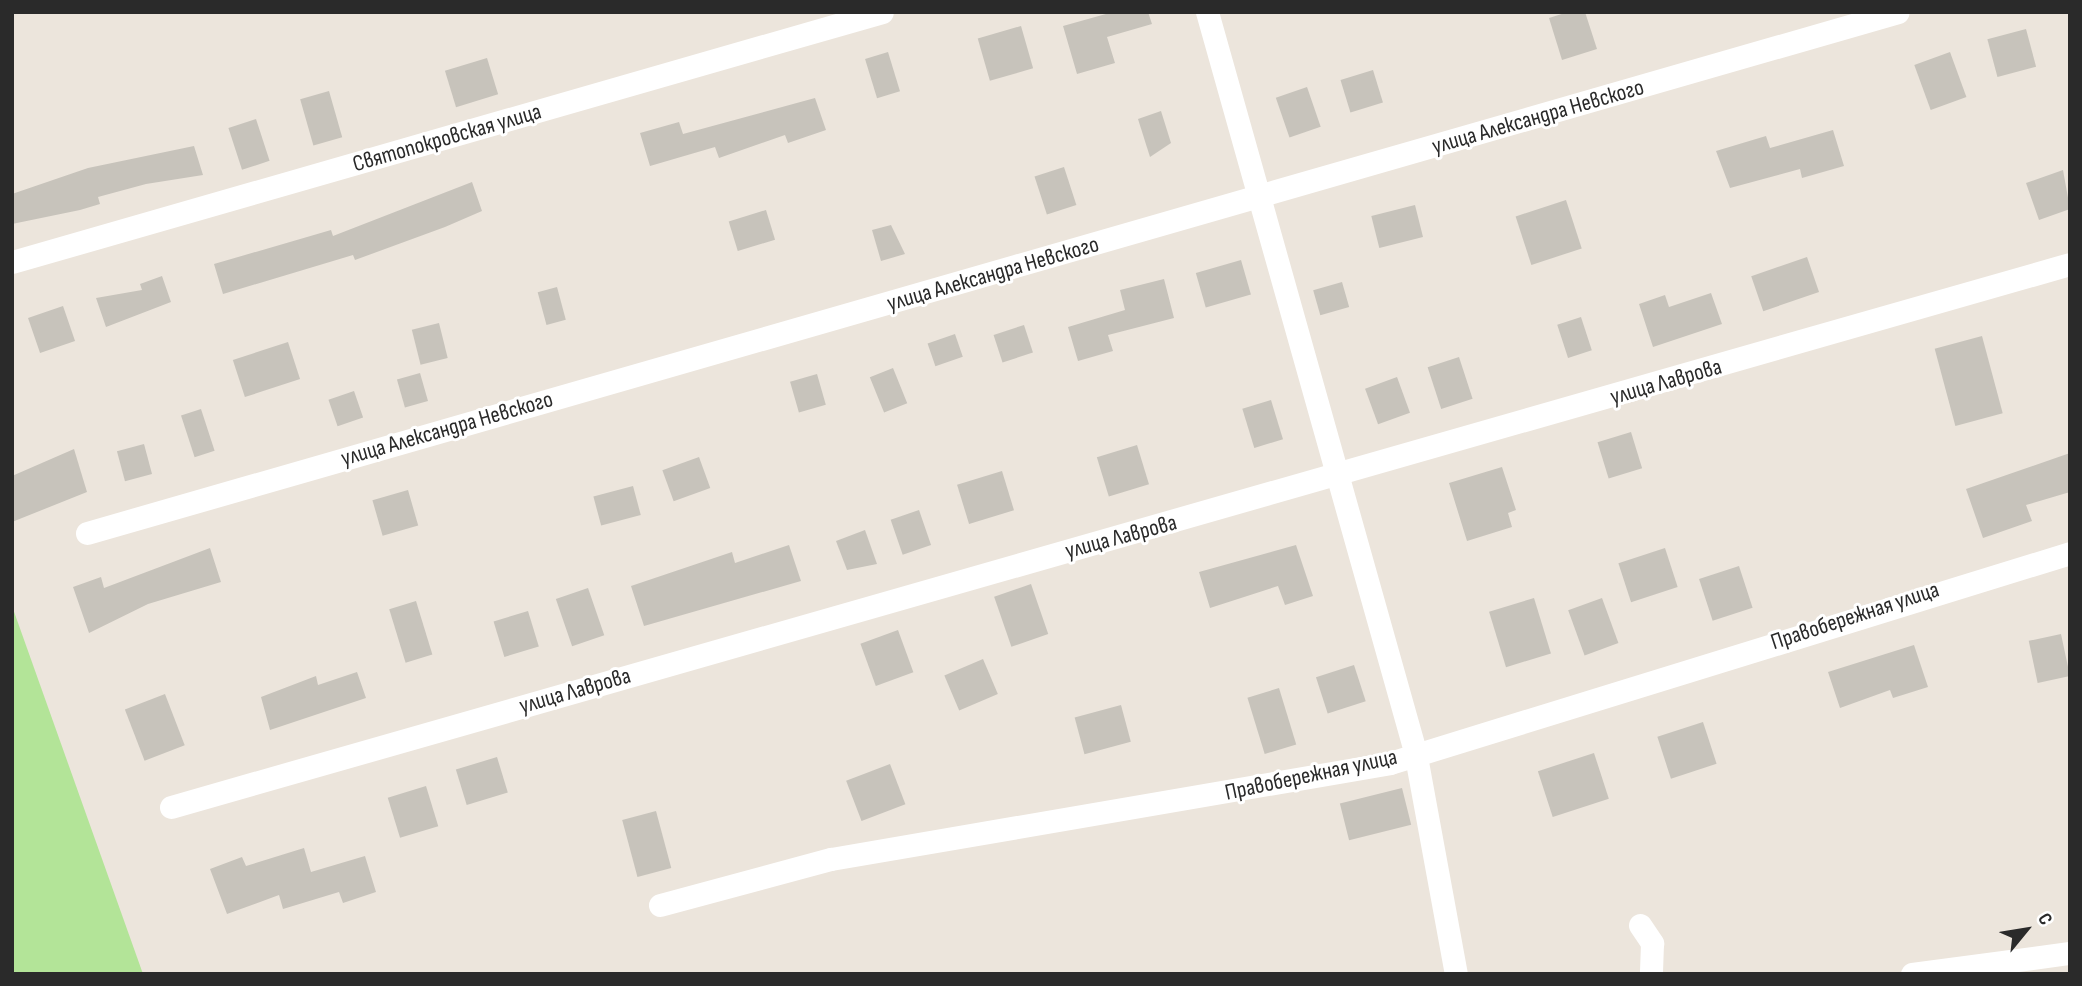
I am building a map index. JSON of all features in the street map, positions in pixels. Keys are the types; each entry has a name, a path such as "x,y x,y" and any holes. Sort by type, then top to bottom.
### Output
{"street":[{"name":"Святопокровская улица","path":"12,262 882,12"},
{"path":"1207,12 1342,477 1415,751 1456,974"},
{"name":"улица Александра Невского","path":"87,533 1261,198 1898,12"},
{"name":"улица Лаврова","path":"171,807 1342,477 2070,264"},
{"name":"Правобережная улица","path":"660,905 831,859 1122,813 1390,763 1415,751 2070,553"},
{"path":"1640,925 1652,943 1651,974"},
{"path":"1912,974 2070,953"}],"green space":[{"path":"12,606 143,974 12,974"}],"building":[{"path":"1113,12 1148,12 1152,24 1107,37 1115,63 1077,74 1063,26"},
{"path":"1568,12 1585,12 1597,49 1562,60 1549,18"},
{"path":"1021,26 1033,68 990,81 978,38"},
{"path":"2026,29 2036,67 1997,77 1987,39"},
{"path":"888,52 900,91 877,98 865,59"},
{"path":"1950,52 1966,97 1931,110 1914,65"},
{"path":"487,58 498,94 456,107 445,71"},
{"path":"1373,70 1383,103 1350,112 1340,80"},
{"path":"1307,87 1321,127 1289,137 1276,98"},
{"path":"329,91 342,137 313,145 300,99"},
{"path":"815,98 826,130 788,143 785,135 719,158 715,147 650,166 640,133 679,122 683,134"},
{"path":"1161,111 1171,143 1150,157 1138,119"},
{"path":"256,119 270,161 242,170 228,128"},
{"path":"1833,130 1844,166 1802,178 1800,169 1730,188 1716,151 1766,136 1770,148"},
{"path":"194,146 203,175 146,184 98,197 100,204 80,210 12,224 12,194 88,168"},
{"path":"1064,167 1076,205 1047,215 1035,177"},
{"path":"2063,170 2070,209 2039,220 2026,183"},
{"path":"472,182 482,211 355,260 353,255 223,294 214,264 331,230 333,236"},
{"path":"1566,200 1582,249 1531,265 1516,216"},
{"path":"1415,205 1423,237 1379,248 1371,216"},
{"path":"766,210 775,240 738,251 729,221"},
{"path":"891,225 905,254 881,261 872,230"},
{"path":"1807,257 1819,292 1763,311 1751,276"},
{"path":"1241,260 1251,295 1206,308 1196,273"},
{"path":"162,276 171,302 106,327 96,298 142,290 140,284"},
{"path":"1164,279 1174,318 1108,335 1113,351 1078,361 1068,327 1125,310 1120,290"},
{"path":"1342,282 1349,307 1320,315 1313,290"},
{"path":"557,287 566,320 546,325 538,292"},
{"path":"1711,293 1722,324 1653,347 1639,304 1665,295 1669,307"},
{"path":"63,306 75,341 40,353 28,318"},
{"path":"1581,317 1592,350 1568,358 1557,325"},
{"path":"439,323 448,358 421,365 412,330"},
{"path":"1024,325 1033,353 1003,362 994,335"},
{"path":"955,334 963,357 935,366 928,343"},
{"path":"1982,336 2003,413 1955,426 1935,349"},
{"path":"288,342 300,379 245,397 233,360"},
{"path":"1459,357 1473,399 1441,409 1428,367"},
{"path":"893,368 907,403 884,413 870,377"},
{"path":"420,373 428,401 405,407 397,380"},
{"path":"817,374 826,405 799,412 790,382"},
{"path":"1397,377 1410,413 1378,424 1365,389"},
{"path":"354,391 363,417 338,426 328,400"},
{"path":"1271,400 1283,439 1254,448 1242,409"},
{"path":"201,409 215,451 195,457 181,415"},
{"path":"1631,432 1642,468 1609,479 1598,442"},
{"path":"144,444 152,474 125,481 117,451"},
{"path":"1137,445 1149,484 1109,496 1097,457"},
{"path":"74,449 87,492 12,522 12,476"},
{"path":"2070,453 2070,492 2026,505 2032,521 1983,538 1966,489"},
{"path":"699,457 710,488 674,501 662,470"},
{"path":"1502,467 1516,510 1508,513 1512,527 1467,541 1449,483"},
{"path":"1002,471 1014,510 969,524 957,485"},
{"path":"633,486 641,515 601,526 593,497"},
{"path":"408,490 418,526 383,536 372,500"},
{"path":"919,510 931,545 903,555 891,520"},
{"path":"865,530 877,564 847,570 836,541"},
{"path":"789,545 801,581 644,626 631,586 732,552 735,563"},
{"path":"1296,545 1313,596 1285,605 1278,586 1210,608 1199,572"},
{"path":"210,548 221,582 148,604 89,633 73,587 101,577 104,588"},
{"path":"1665,548 1678,587 1631,602 1618,563"},
{"path":"1739,566 1753,608 1713,621 1699,579"},
{"path":"1031,584 1048,634 1011,647 994,597"},
{"path":"588,588 604,635 572,646 556,599"},
{"path":"1534,598 1551,653 1506,667 1489,612"},
{"path":"1602,598 1618,643 1585,655 1568,610"},
{"path":"416,601 432,655 406,663 389,609"},
{"path":"528,611 539,646 504,657 494,622"},
{"path":"898,630 913,672 876,686 860,644"},
{"path":"2061,634 2070,676 2038,683 2029,641"},
{"path":"1914,645 1928,687 1893,698 1890,690 1840,708 1828,672"},
{"path":"983,659 998,694 959,710 944,675"},
{"path":"1354,665 1366,701 1328,714 1316,677"},
{"path":"357,672 366,698 270,730 261,697 316,676 318,685"},
{"path":"1279,688 1296,744 1265,754 1247,698"},
{"path":"165,694 185,745 145,761 125,709"},
{"path":"1121,705 1131,742 1084,754 1075,717"},
{"path":"1703,722 1717,764 1671,779 1657,737"},
{"path":"1594,753 1609,799 1553,817 1538,771"},
{"path":"497,757 508,792 467,805 456,770"},
{"path":"890,764 905,804 862,821 846,781"},
{"path":"426,786 438,826 400,838 388,798"},
{"path":"1402,788 1411,825 1349,840 1340,803"},
{"path":"656,811 671,868 637,877 622,820"},
{"path":"304,848 311,872 365,856 376,892 343,903 339,892 283,909 279,895 227,914 210,869 242,857 246,866"}]}
